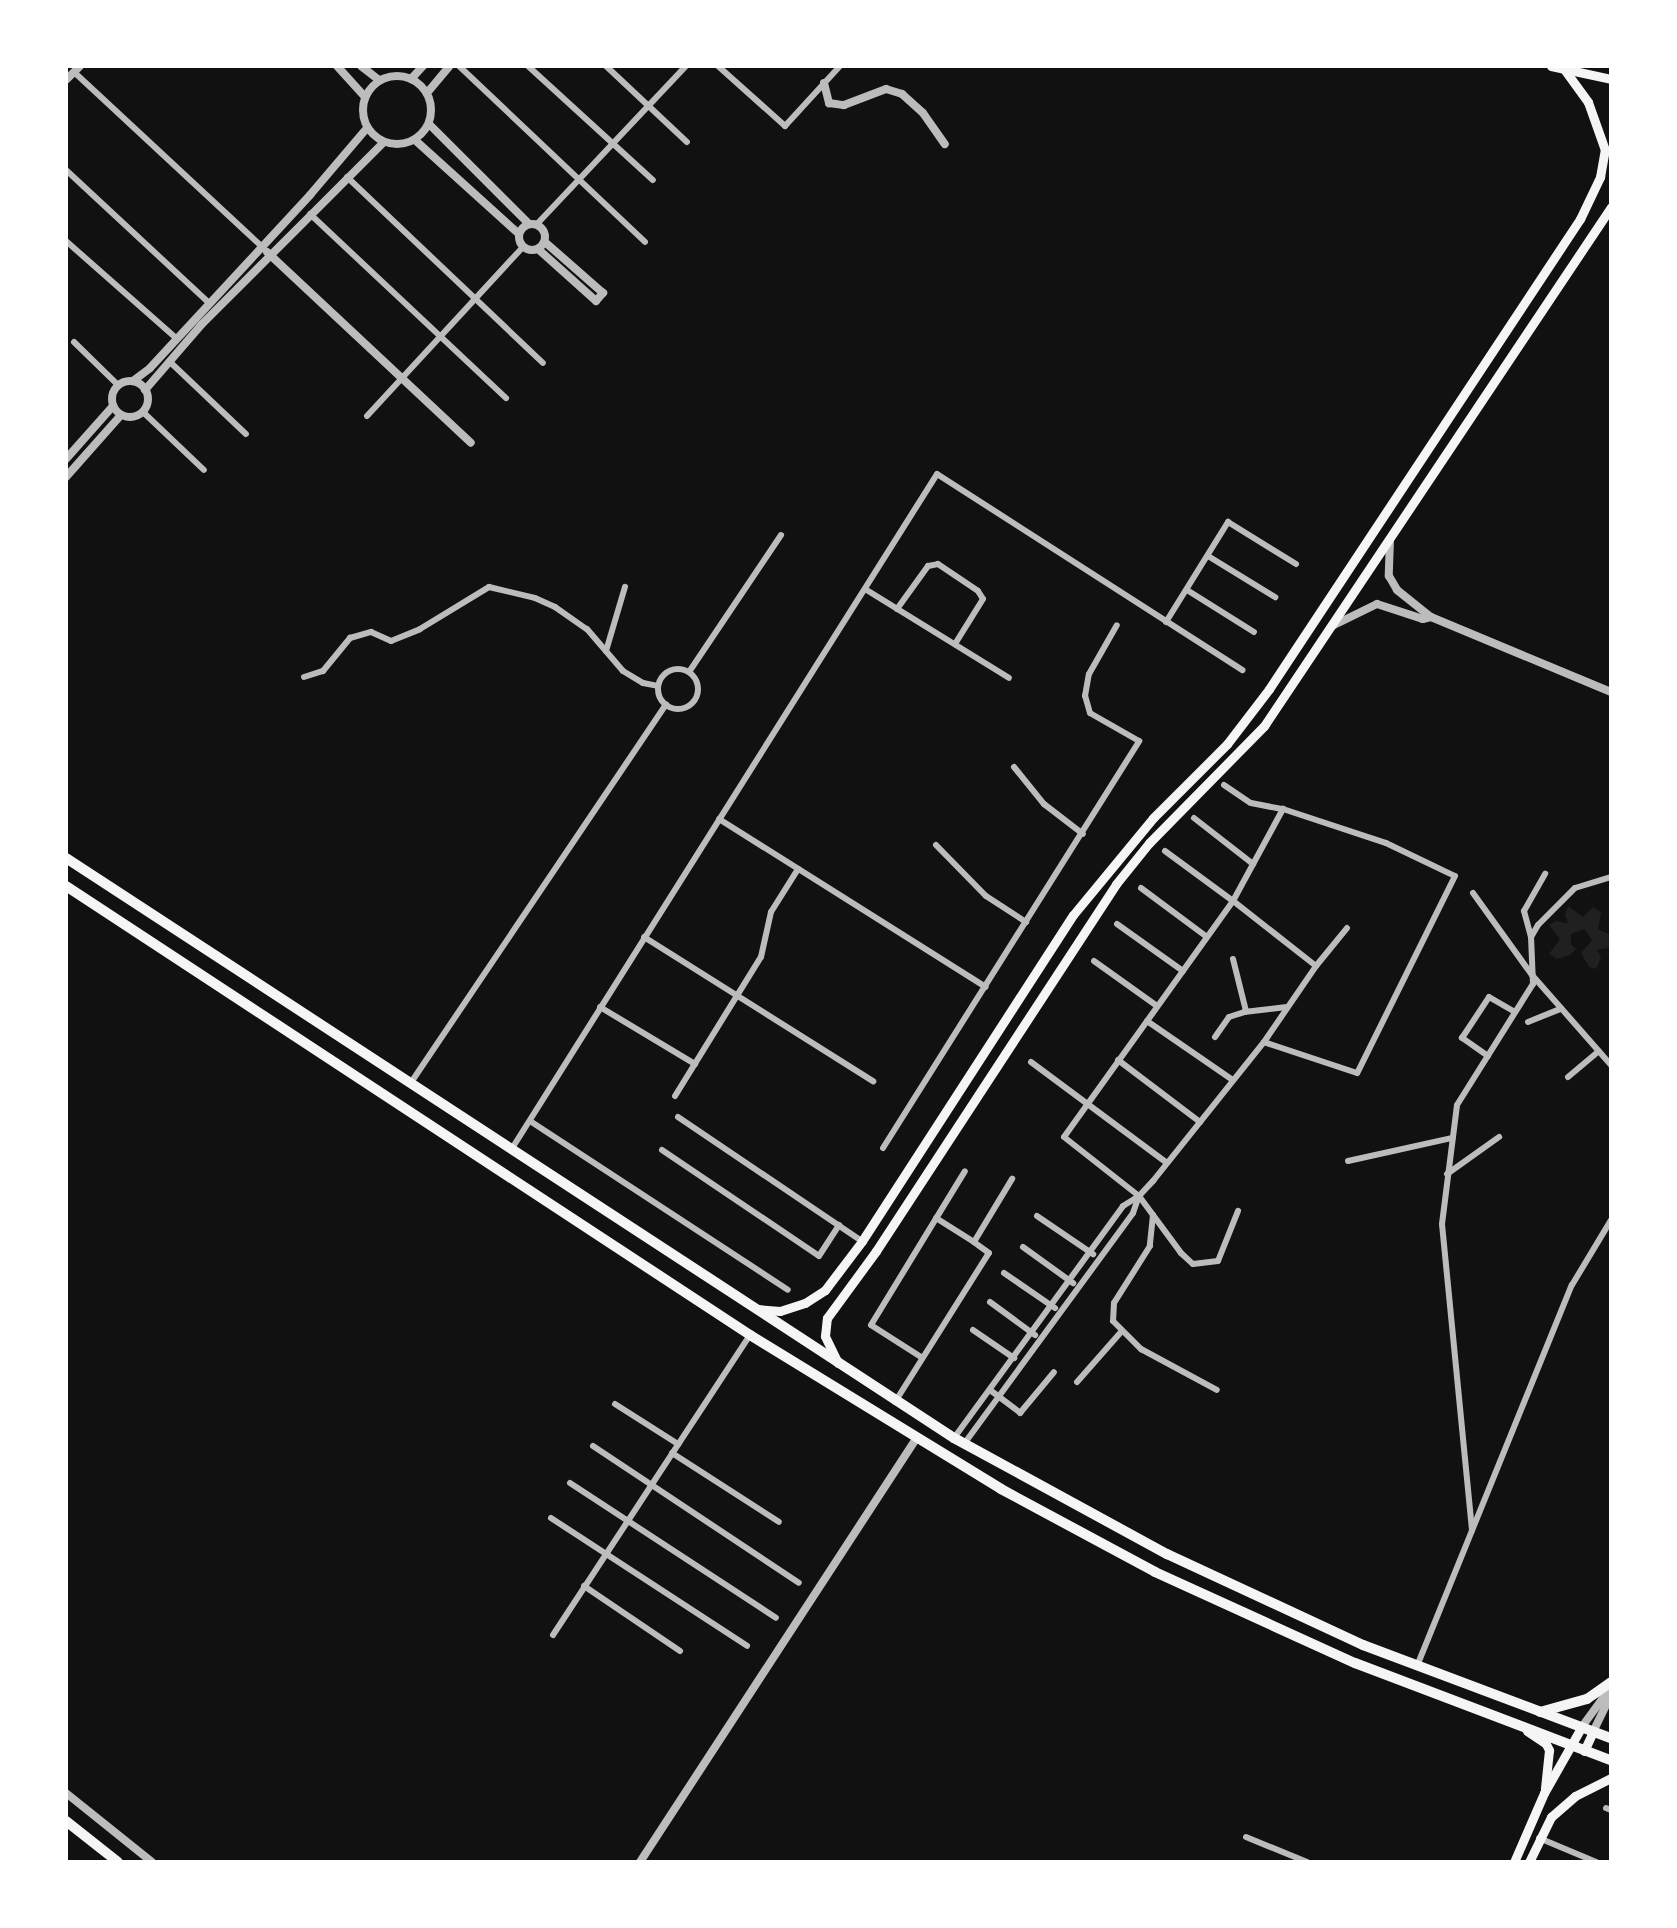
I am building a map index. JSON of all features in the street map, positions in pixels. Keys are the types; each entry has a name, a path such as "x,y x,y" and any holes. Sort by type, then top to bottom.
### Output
{"main road":[{"path":"1551,66 1611,79"},
{"path":"1564,69 1588,102 1605,150"},
{"path":"751,1307 780,1311 805,1303 825,1290 862,1241 1073,915 1153,818 1227,744 1312,625 1580,219 1600,177 1611,130"},
{"path":"839,1365 825,1336 827,1318 876,1251 1116,884 1149,843 1264,726 1611,207"},
{"path":"66,858 959,1441 1167,1554 1417,1666 1536,1713 1611,1738"},
{"path":"66,886 750,1335 916,1439 1155,1572 1355,1663 1611,1760"},
{"path":"162,949 173,929"},
{"path":"862,1241 876,1251"},
{"path":"1536,1713 1587,1699 1611,1684"},
{"path":"1521,1727 1542,1741 1549,1750 1544,1793"},
{"path":"1514,1862 1544,1793 1581,1728"},
{"path":"1584,1751 1593,1732"},
{"path":"1529,1862 1551,1817 1575,1796 1611,1778"},
{"path":"1536,1810 1547,1809 1551,1817"},
{"path":"66,1821 118,1862"}],"street":[{"path":"337,66 365,97"},
{"path":"361,66 379,80"},
{"path":"411,79 423,66"},
{"path":"427,93 450,66"},
{"path":"459,66 645,242"},
{"path":"528,66 653,180"},
{"path":"606,66 687,142"},
{"path":"519,234 578,180 686,66"},
{"path":"718,66 785,126 840,66"},
{"path":"66,80 77,69 269,255 471,443"},
{"path":"400,76 411,79 427,93 431,103 429,124 415,140 405,144 384,142 367,128 363,107 365,97 379,80 400,76"},
{"path":"824,83 829,103 844,105 886,89 902,94 923,113 945,144"},
{"path":"429,124 480,176 545,234 541,245"},
{"path":"66,459 113,406 113,391 118,385 133,381 150,368 310,195 367,128"},
{"path":"415,140 519,234 523,247"},
{"path":"145,390 269,255 384,142"},
{"path":"66,170 209,303"},
{"path":"469,186 480,176"},
{"path":"347,177 543,363"},
{"path":"310,195 320,204"},
{"path":"310,214 506,398"},
{"path":"66,241 176,338"},
{"path":"367,416 523,247 541,245 603,293 596,301 541,245"},
{"path":"74,342 118,385"},
{"path":"169,361 246,434"},
{"path":"113,406 121,415 136,416 143,412 147,405 145,390 133,381"},
{"path":"143,412 204,470"},
{"path":"66,477 121,415"},
{"path":"511,1150 937,474 1242,670"},
{"path":"1166,622 1228,522 1296,564"},
{"path":"1390,534 1389,576 1397,590 1431,617 1611,692"},
{"path":"689,672 781,535"},
{"path":"1208,556 1275,597"},
{"path":"897,609 928,566 938,564 978,591 983,599 955,644"},
{"path":"304,677 323,671 350,638 371,632 391,641 420,629 489,587 535,598 555,607 587,629 623,671 643,683 658,686"},
{"path":"606,651 625,587"},
{"path":"865,589 1009,678"},
{"path":"1187,590 1254,632"},
{"path":"1329,628 1343,618 1377,604 1423,619 1431,617"},
{"path":"883,1148 1139,741 1090,713 1085,696 1089,674 1117,625"},
{"path":"658,686 670,671 689,672"},
{"path":"658,686 666,704 678,708 694,700 698,688 689,672"},
{"path":"410,1084 666,704"},
{"path":"1014,767 1044,804 1083,834"},
{"path":"1224,785 1251,803 1283,809 1386,843 1455,876 1357,1073 1264,1042"},
{"path":"1238,1211 1218,1261 1201,1265 1181,1253 1139,1196 1064,1137 1233,901 1283,809"},
{"path":"1194,818 1253,864"},
{"path":"719,819 986,987"},
{"path":"936,845 986,896 1026,922"},
{"path":"1165,851 1316,966"},
{"path":"675,1096 765,947 774,907 798,869"},
{"path":"1472,1530 1442,1224 1447,1174 1457,1105 1533,984 1531,937 1524,911 1545,874"},
{"path":"1531,937 1575,888 1611,877"},
{"path":"1141,888 1207,937"},
{"path":"1473,893 1532,975 1611,1065"},
{"path":"1117,924 1183,971"},
{"path":"959,1441 990,1390 1123,1206 1139,1196 1167,1163 1264,1042 1316,966 1347,928"},
{"path":"644,937 873,1081"},
{"path":"1233,959 1246,1011"},
{"path":"1094,961 1157,1006"},
{"path":"1488,1056 1462,1038 1489,997 1515,1012"},
{"path":"600,1007 695,1064"},
{"path":"1215,1037 1229,1017 1246,1011 1287,1007"},
{"path":"1528,1022 1561,1009"},
{"path":"1147,1021 1233,1080"},
{"path":"1568,1077 1599,1051"},
{"path":"1118,1060 1200,1122"},
{"path":"1031,1062 1167,1163"},
{"path":"678,1117 862,1241"},
{"path":"530,1121 788,1290"},
{"path":"1447,1174 1499,1137"},
{"path":"1348,1161 1452,1138"},
{"path":"662,1150 819,1256 839,1225"},
{"path":"921,1357 871,1325 965,1171"},
{"path":"974,1242 1012,1179"},
{"path":"959,1441 1000,1397 1133,1213 1139,1196"},
{"path":"1153,1214 1150,1246 1111,1308 1113,1321 1121,1332 1163,1363 1217,1390"},
{"path":"1037,1216 1100,1259"},
{"path":"895,1402 989,1253 936,1218"},
{"path":"1417,1666 1572,1285 1611,1220"},
{"path":"1023,1247 1079,1288"},
{"path":"1004,1273 1061,1312"},
{"path":"990,1302 1042,1339"},
{"path":"973,1330 1014,1358"},
{"path":"1077,1382 1121,1332"},
{"path":"553,1635 750,1335"},
{"path":"990,1390 1020,1413 1054,1372"},
{"path":"615,1404 678,1444"},
{"path":"640,1862 916,1439"},
{"path":"593,1446 799,1583"},
{"path":"672,1453 779,1522"},
{"path":"570,1483 776,1618"},
{"path":"551,1518 747,1646"},
{"path":"584,1586 680,1651"},
{"path":"1581,1728 1611,1684"},
{"path":"1593,1732 1611,1695"},
{"path":"66,1793 152,1862"},
{"path":"1246,1837 1307,1862"},
{"path":"1539,1838 1596,1862"}],"shaded area":[{"path":"1568,906 1583,917 1593,907 1601,912 1598,929 1611,935 1611,947 1597,950 1601,958 1596,969 1589,967 1581,953 1592,940 1584,929 1571,934 1571,944 1576,949 1570,955 1557,959 1549,954 1560,939 1549,925 1556,921 1568,923 1565,915"}]}
